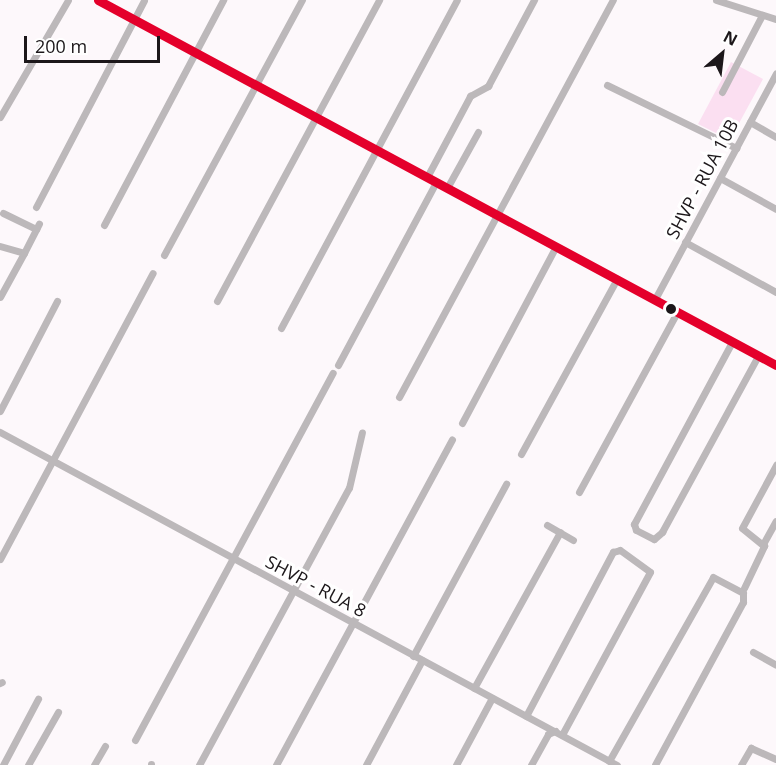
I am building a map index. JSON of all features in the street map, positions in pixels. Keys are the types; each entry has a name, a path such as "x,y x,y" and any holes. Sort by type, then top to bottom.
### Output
{"street":[{"path":"0,117 68,0"},
{"path":"98,0 776,365"},
{"path":"36,207 144,0"},
{"path":"104,225 224,0"},
{"path":"164,255 302,0"},
{"path":"217,301 379,0"},
{"path":"281,328 457,0"},
{"path":"427,177 470,96 488,86 534,0"},
{"path":"399,397 613,0"},
{"path":"717,0 776,20"},
{"path":"722,92 762,15"},
{"name":"SHVP - RUA 10B","path":"655,299 750,122 773,85 776,73"},
{"path":"607,85 736,148"},
{"path":"750,122 776,137"},
{"path":"447,188 478,132"},
{"path":"720,178 776,209"},
{"path":"338,365 436,182"},
{"path":"0,297 37,227 3,213"},
{"path":"685,242 776,292"},
{"path":"0,246 24,253"},
{"path":"462,423 556,246"},
{"path":"0,559 153,273"},
{"path":"521,454 617,279"},
{"path":"0,411 57,301"},
{"path":"579,492 677,312"},
{"path":"732,342 634,524 644,534 654,538 662,532 758,356"},
{"path":"135,740 333,373"},
{"name":"SHVP - RUA 8","path":"0,432 613,763"},
{"path":"199,765 353,479 362,432"},
{"path":"276,765 355,624 452,440"},
{"path":"764,544 742,528 776,465"},
{"path":"413,656 506,484"},
{"path":"744,588 776,521"},
{"path":"547,525 573,540"},
{"path":"474,688 560,532"},
{"path":"526,716 613,552 620,550 650,572 559,733 548,735 531,765"},
{"path":"613,763 713,577 743,593 743,602 655,765"},
{"path":"753,652 776,665"},
{"path":"366,765 422,660"},
{"path":"456,765 492,698"},
{"path":"3,765 38,699"},
{"path":"28,765 58,712"},
{"path":"94,765 105,746"},
{"path":"741,765 751,748 776,759"}],"shaded area":[{"path":"731,62 763,79 730,140 698,124"}],"transit line":[{"path":"98,0 776,365"}]}
